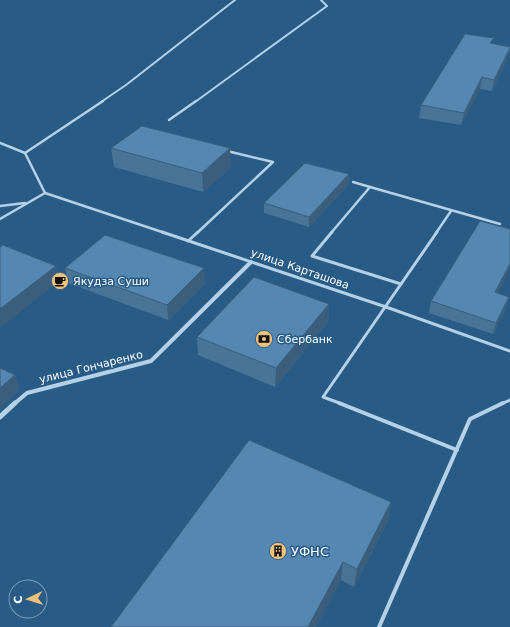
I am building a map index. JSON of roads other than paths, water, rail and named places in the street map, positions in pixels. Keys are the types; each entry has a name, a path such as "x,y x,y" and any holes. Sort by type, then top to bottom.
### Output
{"street":[{"name":"улица Гончаренко","path":"0,417 27,393 151,361 251,262"}],"lane":[{"path":"25,152 126,85 235,0"},
{"path":"169,120 327,6 321,0"},
{"path":"0,143 25,152 45,193 0,219"},
{"path":"188,241 274,162 221,149"},
{"path":"353,182 500,224"},
{"path":"370,187 312,256 401,284"},
{"name":"улица Карташова","path":"45,193 386,307 510,351"},
{"path":"0,206 27,203"},
{"path":"451,211 323,397 457,450"},
{"path":"379,627 470,419 510,400"}],"place":[{"name":"Якудза Суши","path":"60,281"},
{"name":"Сбербанк","path":"264,339"},
{"name":"УФНС","path":"278,551"}]}
